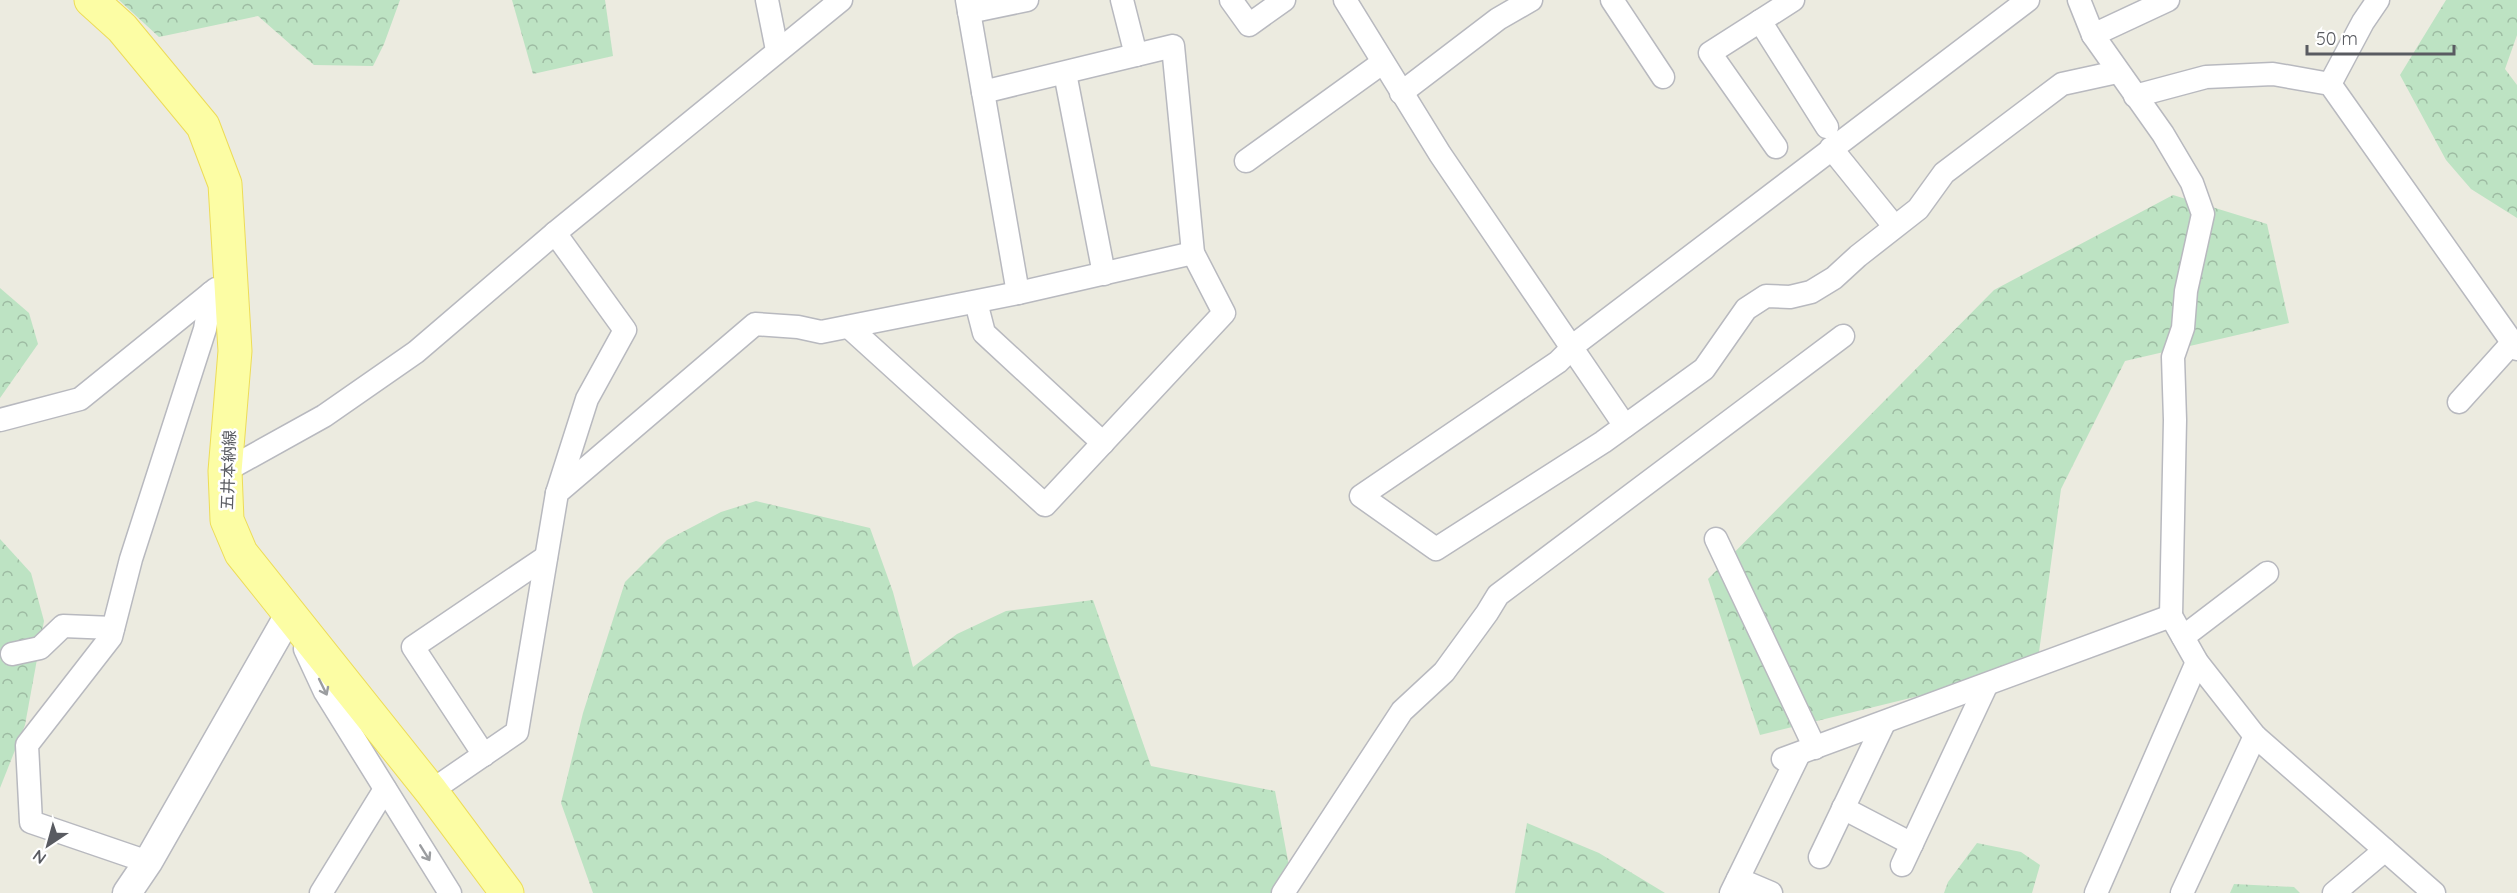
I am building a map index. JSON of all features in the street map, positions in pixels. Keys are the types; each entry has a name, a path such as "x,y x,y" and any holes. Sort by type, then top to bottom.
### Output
{"main road":[{"name":"五井本納線","path":"91,0 122,28 203,126 225,184 221,285 235,351 225,471 227,520 241,553 431,791 507,893"}],"street":[{"path":"767,0 777,50"},
{"path":"225,471 324,416 416,352 555,233 841,0"},
{"path":"1018,293 968,6 1027,0"},
{"path":"1122,0 1136,55"},
{"path":"1232,0 1249,24 1284,0"},
{"path":"1345,0 1401,93 1625,426"},
{"path":"1401,93 1498,19 1531,0"},
{"path":"1612,0 1663,77"},
{"path":"1776,147 1710,53 1792,0"},
{"path":"2028,0 1829,138 1572,348 1558,362 1361,496 1436,549 1625,426 1704,369 1746,309 1766,296 1790,297 1811,292 1834,278 1894,226 1918,209 1944,174 2062,84 2118,72"},
{"path":"2079,0 2093,35 2163,134 2192,183 2204,214 2186,291 2183,328 2173,357 2175,420 2171,616 2197,662 2255,736 2434,893"},
{"path":"2093,35 2168,0"},
{"path":"2330,84 2363,22 2378,0"},
{"path":"1760,21 1829,138 1894,226"},
{"path":"849,327 1045,506 1224,313 1193,253 1173,46 983,92"},
{"path":"1246,161 1382,63"},
{"path":"1065,73 1104,274"},
{"path":"2135,96 2206,77 2273,74 2330,84 2515,346 2459,402"},
{"path":"431,791 517,732 557,493 587,399 625,330 555,233"},
{"path":"557,493 755,324 798,327 821,332 976,302 1193,253"},
{"path":"0,420 80,399 221,285"},
{"path":"148,862 31,822 27,745 111,637 131,559 221,285"},
{"path":"976,302 984,333 1103,443"},
{"path":"1283,893 1402,711 1444,672 1498,595 1843,336"},
{"path":"1716,538 1799,754"},
{"path":"484,755 414,647 546,557"},
{"path":"2183,637 2267,573"},
{"path":"289,615 325,692 450,893"},
{"path":"128,893 289,615"},
{"path":"1771,893 1735,886 1799,754 2171,616"},
{"path":"12,654 40,648 63,626 113,628"},
{"path":"2096,893 2197,662"},
{"path":"1902,865 1986,686"},
{"path":"1820,857 1884,723"},
{"path":"2182,893 2255,736"},
{"path":"321,893 385,789"},
{"path":"1843,808 1912,844"},
{"path":"2334,893 2385,850"}],"green space":[{"path":"119,0 400,0 384,44 373,66 314,65 258,16 159,37"},
{"path":"512,0 605,0 613,56 533,74"},
{"path":"2446,0 2517,0 2517,35 2505,69 2517,85 2517,218 2471,189 2446,160 2400,75"},
{"path":"2173,195 2267,224 2289,323 2125,361 2061,489 2037,667 1760,735 1708,579 1994,290"},
{"path":"0,288 29,313 38,344 0,398"},
{"path":"756,501 870,528 893,592 913,667 957,634 1006,611 1093,600 1151,766 1275,791 1294,893 593,893 561,803 583,713 625,582 667,540 721,512"},
{"path":"0,539 31,573 44,621 25,725 0,788"},
{"path":"1527,823 1599,853 1665,893 1515,893"},
{"path":"1977,843 2021,852 2040,865 2032,893 1944,893 1948,882"},
{"path":"2234,884 2294,887 2300,893 2230,893"}]}
